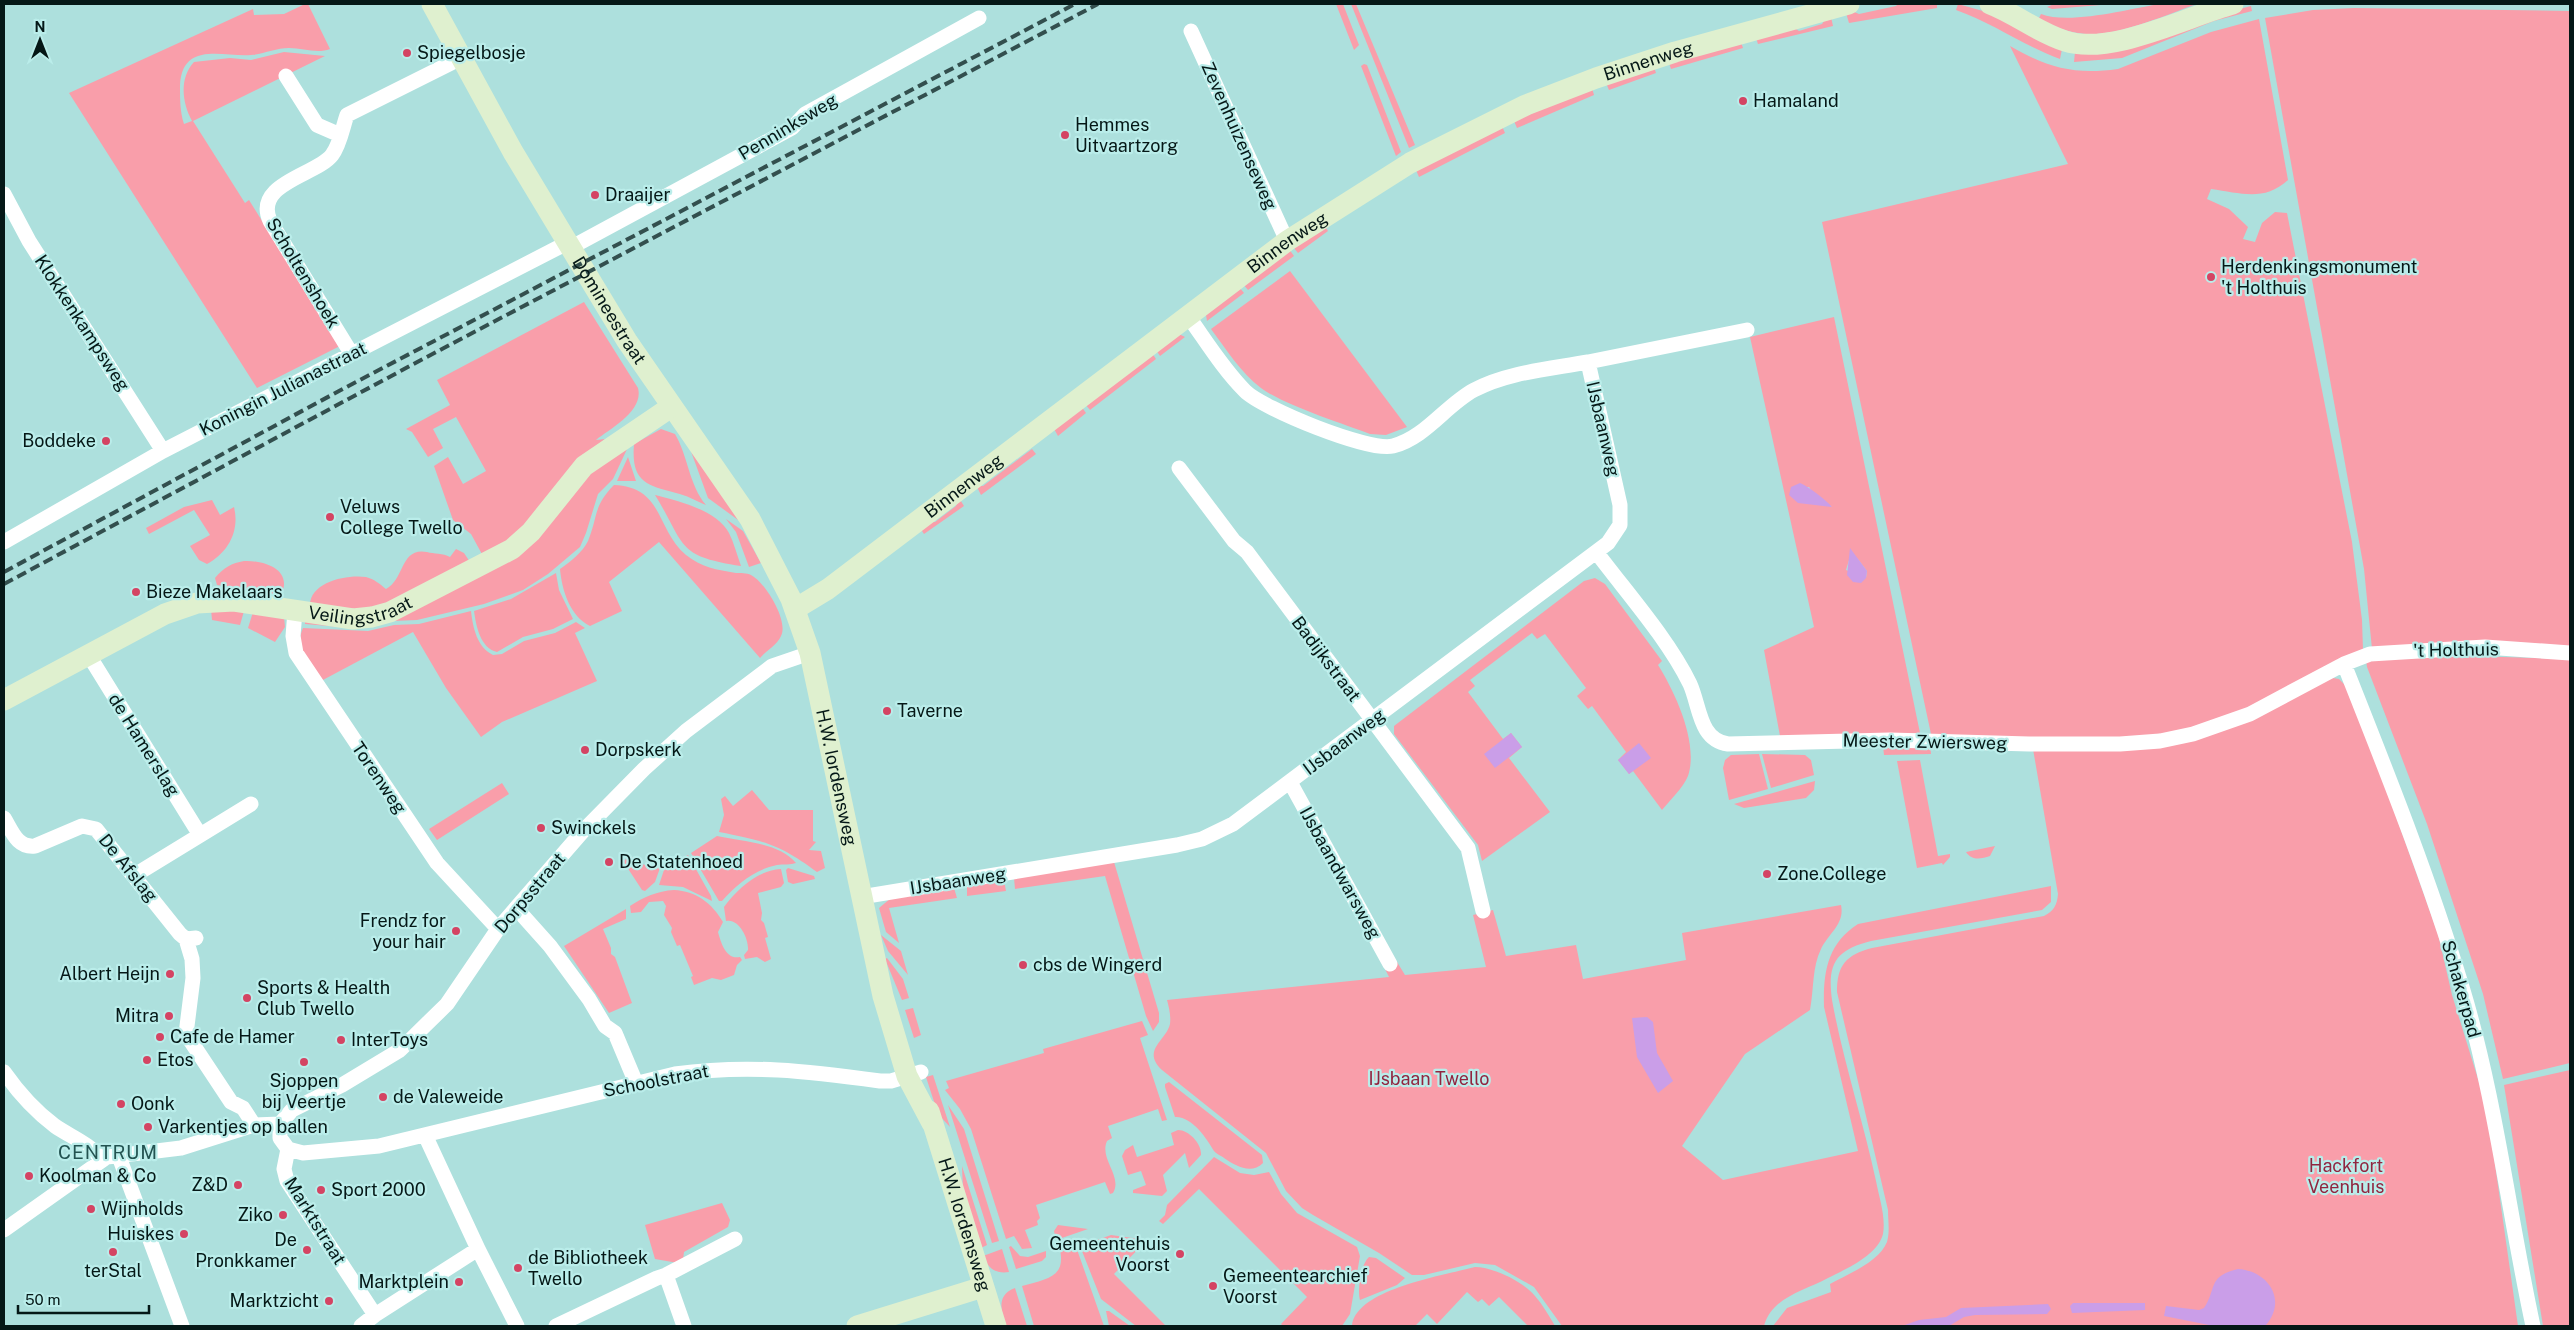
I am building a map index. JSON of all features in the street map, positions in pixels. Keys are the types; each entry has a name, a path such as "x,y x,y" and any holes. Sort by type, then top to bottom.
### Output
{"street":[{"name":"Domineestraat","path":"432,4 460,58 568,245 627,341 671,407 750,518 795,609"},
{"name":"Binnenweg","path":"795,609 836,584 1287,241 1410,163 1526,106 1596,78 1675,52 1849,4"},
{"path":"1990,4 2044,34 2073,43 2093,44 2113,42 2233,4"},
{"name":"Penninksweg","path":"568,245 792,128 805,114 979,18"},
{"name":"Zevenhuizenseweg","path":"1191,31 1287,241"},
{"name":"Scholtenshoek","path":"351,353 270,221 267,208 271,196 277,189 332,155 347,115 460,58"},
{"path":"286,76 317,125 340,135"},
{"name":"Klokkenkampsweg","path":"4,194 29,241 163,451"},
{"name":"Koningin Julianastraat","path":"4,542 163,451 351,353 568,245"},
{"name":"IJsbaanweg","path":"1188,316 1228,371 1254,399 1325,430 1371,446 1392,446 1406,441 1472,391 1507,377 1747,330"},
{"name":"IJsbaanweg","path":"861,897 1190,842 1211,835 1233,824 1608,543 1620,525 1620,505 1588,362"},
{"name":"Veilingstraat","path":"4,700 166,614 197,603 234,601 349,619 376,616 390,612 512,549 531,532 584,466 671,407"},
{"name":"Badijkstraat","path":"1180,468 1234,541 1247,552 1468,848 1483,911"},
{"name":"Meester Zwiersweg","path":"1597,553 1679,664 1691,686 1707,733 1720,743 1890,740 2120,744 2160,741 2193,734 2250,714 2344,664"},
{"name":"H.W. Iordensweg","path":"795,609 810,653 861,897 873,945 895,993 914,1074 932,1123 996,1326"},
{"name":"Torenweg","path":"295,611 293,636 296,653 437,863 498,929"},
{"name":"'t Holthuis","path":"2344,664 2370,654 2428,649 2485,647 2570,653"},
{"name":"Dorpsstraat","path":"280,1124 292,1110 342,1085 400,1050 447,1004 498,929 583,831 667,747 772,666 810,653"},
{"name":"de Hamerslag","path":"88,654 200,835"},
{"name":"Schakerpad","path":"2344,664 2418,857 2462,988 2487,1084 2514,1238 2533,1326"},
{"name":"IJsbaandwarsweg","path":"1290,782 1390,964"},
{"path":"135,875 250,804"},
{"name":"De Afslag","path":"4,818 16,839 28,846 35,846 82,826 93,827 100,831 180,934 191,938 193,978 186,1034 231,1102 243,1108 254,1126"},
{"path":"516,908 555,954 589,999 605,1026 614,1034 636,1083"},
{"name":"Schoolstraat","path":"288,1149 303,1152 379,1146 675,1074 740,1068 800,1070 891,1081 914,1074"},
{"path":"4,1072 15,1088 45,1118 92,1147 102,1160"},
{"path":"4,1230 102,1160 118,1154 195,1146 254,1126 280,1124 280,1138 288,1149"},
{"path":"425,1135 478,1250 517,1326"},
{"name":"Marktstraat","path":"288,1149 284,1169 287,1181 374,1315"},
{"path":"118,1154 182,1326"},
{"path":"556,1326 666,1275 735,1239"},
{"path":"361,1326 374,1315 478,1250"},
{"path":"666,1275 684,1326"},
{"path":"857,1326 983,1287"}],"green space":[{"path":"308,4 330,49 315,51 289,48 251,55 205,54 188,62 182,72 180,86 180,101 184,124 192,121 184,99 184,83 189,68 194,62 230,58 251,60 284,52 325,56 193,121 245,203 249,200 340,346 257,388 69,93 253,9 254,15 284,14"},
{"path":"1336,4 1343,4 1359,45 1354,50"},
{"path":"1351,4 1356,4 1415,145 1409,148"},
{"path":"1898,4 1937,4 1937,8 1849,23 1846,13 1852,11 1859,14"},
{"path":"1958,4 1990,13 2062,49 2060,59 2034,48 1983,21 1956,10"},
{"path":"2054,4 2113,4 2052,9 2047,7"},
{"path":"2159,4 2197,4 2142,24 2099,34 2074,32 2038,20 2041,14 2067,18 2083,17"},
{"path":"2251,6 2252,11 2214,21 2122,58 2074,62 2075,52"},
{"path":"2354,8 2570,11 2570,647 2372,649 2364,569 2265,18 2313,10"},
{"path":"1831,17 1833,26 1758,44 1756,38 1793,27 1799,31 1822,24 1826,18"},
{"path":"2259,19 2288,180 2279,187 2261,194 2242,194 2211,189 2207,199 2229,209 2248,227 2243,239 2255,242 2262,223 2275,212 2287,213 2352,542 2362,620 2363,650 2220,721 2164,734 2128,737 2031,738 1931,734 1822,222 2068,164 2010,46 2049,65 2075,70 2102,71 2118,69 2211,32"},
{"path":"1741,42 1743,48 1671,69 1669,63"},
{"path":"1367,65 1401,152 1396,156 1361,66"},
{"path":"1654,67 1656,73 1609,90 1606,83"},
{"path":"1592,88 1594,95 1517,128 1514,121"},
{"path":"1502,126 1505,133 1419,177 1416,170"},
{"path":"1324,225 1328,231 1298,253 1293,247"},
{"path":"1289,249 1294,256 1248,290 1243,284"},
{"path":"1290,271 1407,427 1386,435 1370,434 1298,407 1261,388 1240,368 1228,353 1211,329"},
{"path":"1239,287 1244,293 1207,321 1206,315"},
{"path":"584,302 638,388 639,396 636,404 625,418 596,440 605,439 580,460 517,535 483,556 471,534 453,520 434,466 448,457 463,484 486,471 456,417 433,429 443,448 428,457 412,432 406,429 450,405 437,380"},
{"path":"1834,317 1920,733 1780,736 1764,650 1814,627 1750,337","holes":["1791,487 1809,487 1813,493 1832,507","1850,557 1857,558 1867,571 1866,578 1846,570"]},
{"path":"1179,334 1185,337 1160,356 1156,350"},
{"path":"1152,353 1156,359 1090,410 1085,404"},
{"path":"1081,406 1086,413 1058,436 1053,427"},
{"path":"661,429 675,434 692,480 706,505 684,495 648,484 638,474 635,466 634,444"},
{"path":"689,446 745,525 708,498"},
{"path":"628,447 613,479 598,494 580,547 548,574 523,590 484,604 417,620 393,621 353,628 305,624 305,620 352,626 388,621 508,560 536,539 588,474"},
{"path":"1032,449 1036,454 981,495 976,485 983,486"},
{"path":"628,457 636,481 617,481"},
{"path":"614,485 630,488 642,493 651,501 676,545 686,555 710,567 751,575 763,585 779,612 783,629 779,639 760,658 659,542 609,582 622,611 590,626 577,616 565,594 560,569 586,545 602,499"},
{"path":"655,495 675,500 716,518 729,533 741,566 704,558 685,546"},
{"path":"959,498 964,506 924,534 920,528 928,522 935,522 956,506"},
{"path":"212,500 220,515 234,507 235,524 231,540 221,554 207,564 199,560 190,546 210,535 194,510 149,534 146,528 184,507"},
{"path":"726,519 743,531 761,563 749,567 736,532"},
{"path":"456,549 464,553 470,562 404,597 364,610 310,605 316,590 331,581 340,578 366,577 374,580 386,589 397,578 407,559 412,554 427,552 450,557"},
{"path":"244,561 258,562 273,567 282,576 284,582 283,590 275,594 217,585 215,578 221,571"},
{"path":"556,573 559,590 573,619 553,629 523,637 497,652 491,650 480,635 474,611 511,599"},
{"path":"1595,578 1605,584 1662,661 1658,665 1678,703 1688,733 1691,763 1688,776 1680,789 1662,810 1633,771 1629,774 1618,760 1626,752 1592,706 1588,709 1577,696 1586,688 1545,634 1537,639 1532,633 1470,680 1475,686 1468,692 1503,739 1511,733 1522,747 1509,758 1550,812 1482,861 1478,845 1394,734 1394,726 1584,581"},
{"path":"211,609 244,611 240,625 212,620"},
{"path":"471,611 473,624 480,642 493,655 502,654 524,641 555,633 576,622 585,628 575,633 597,681 502,722 481,737 446,688 413,632 321,681 304,656 300,642 303,628 368,631 394,625 419,624"},
{"path":"253,612 284,617 285,627 275,642 248,628"},
{"path":"2441,655 2570,659 2570,1063 2503,1079 2483,994 2427,824 2367,667 2366,660"},
{"name":"Hackfort Veenhuis","path":"2333,678 2339,679 2346,686 2378,766 2438,934 2452,995 2487,1108 2518,1326 1773,1326 1787,1308 1831,1292 1830,1284 1854,1272 1877,1256 1888,1238 1888,1210 1837,992 1839,975 1845,962 1856,954 1872,948 2044,916 2053,910 2058,894 2033,749 2157,746"},
{"path":"1930,744 1931,754 1884,755 1883,746"},
{"path":"1759,754 1768,789 1729,800 1723,768 1725,760 1731,755"},
{"path":"1762,754 1805,755 1811,760 1814,775 1771,788"},
{"path":"1920,760 1938,856 1950,854 1950,857 1943,865 1942,863 1917,868 1897,761"},
{"path":"1815,781 1814,790 1806,798 1744,808 1734,804"},
{"path":"502,783 509,794 437,840 429,829"},
{"path":"752,790 769,810 813,810 813,841 816,842 809,850 821,851 825,868 817,872 781,849 760,841 719,832 724,815 721,799 725,796 733,806"},
{"path":"717,836 770,847 789,856 796,863 777,865 761,870 746,879 722,901 719,901 691,853"},
{"path":"1995,846 1990,856 1983,858 1971,857 1966,852"},
{"path":"688,855 712,901 683,887 659,885 665,867"},
{"path":"631,856 641,864 660,868 655,882 645,891 642,890 623,861"},
{"path":"1114,862 1159,1013 1159,1022 1153,1031 1146,1016 1105,876 1015,889 1014,878"},
{"path":"788,868 814,876 815,879 793,884 788,882 786,870"},
{"path":"781,869 784,883 781,887 758,893 762,913 761,920 764,923 768,937 765,938 771,959 765,962 757,957 745,959 744,955 748,950 748,945 745,935 735,923 726,921 724,907 742,887 756,877 772,870"},
{"path":"1004,880 1006,891 967,896 967,886"},
{"name":"IJsbaan Twello","path":"2051,886 2051,902 2042,910 1871,941 1849,949 1836,960 1831,976 1832,1000 1880,1200 1884,1221 1883,1234 1880,1242 1868,1255 1843,1270 1781,1301 1768,1316 1764,1326 1562,1326 1534,1287 1495,1265 1475,1263 1424,1275 1412,1275 1379,1253 1302,1208 1286,1191 1266,1153 1162,1070 1154,1057 1154,1051 1170,1024 1167,1000 1389,977 1385,969 1397,962 1405,975 1486,967 1473,915 1493,910 1506,956 1576,945 1583,979 1686,960 1682,933 1841,905 1842,912 1839,923 1824,943 1818,956 1810,1010 1745,1054 1682,1146 1723,1180 1858,1151 1824,1007 1826,971 1829,960 1839,941 1848,932 1858,924"},
{"path":"954,888 957,898 889,908 899,943 886,932 879,908 891,898"},
{"path":"674,890 689,893 703,899 719,915 723,922 718,932 725,950 731,956 740,957 742,960 737,965 734,975 721,980 712,978 694,985 691,977 693,976 680,945 677,946 671,932 672,928 664,915 666,906 663,901 649,902 641,912 631,913 630,906 640,900 656,893"},
{"path":"626,909 626,919 603,929 611,948 611,954 615,957 632,1003 609,1013 564,946"},
{"path":"881,935 901,951 908,975 888,951"},
{"path":"887,958 903,979 909,998 902,1000 885,959"},
{"path":"913,1008 921,1035 914,1038 905,1010"},
{"path":"1142,1021 1148,1035 1140,1038 1167,1120 1162,1121 1158,1109 1108,1126 1112,1138 1107,1141 1105,1148 1115,1180 1113,1193 1110,1194 1105,1182 1036,1205 1040,1218 1037,1221 1038,1225 1025,1230 1032,1248 1022,1249 1014,1236 1006,1239 971,1129 960,1109 945,1090 949,1088 946,1081 1044,1053 1043,1049"},
{"path":"2570,1070 2570,1326 2543,1326 2504,1085"},
{"path":"933,1075 950,1127 938,1114 926,1077"},
{"path":"1169,1082 1262,1155 1263,1163 1254,1168 1243,1168 1215,1152 1193,1124 1187,1120 1175,1117 1165,1087 1165,1084"},
{"path":"948,1105 964,1129 999,1241 992,1243"},
{"path":"1178,1130 1186,1132 1194,1138 1199,1146 1201,1155 1189,1168 1185,1153 1163,1175 1167,1191 1162,1196 1133,1193 1133,1190 1146,1185 1141,1171 1128,1175 1122,1156 1125,1150 1133,1145 1137,1157 1174,1145 1171,1133"},
{"path":"1214,1157 1240,1173 1254,1175 1269,1172 1281,1194 1297,1213 1357,1247 1360,1256 1350,1314 1342,1326 1283,1326 1281,1324 1307,1297 1199,1189 1163,1224 1159,1221 1165,1215 1167,1205"},
{"path":"962,1166 987,1245 981,1248 963,1192"},
{"path":"722,1203 730,1220 728,1227 684,1252 683,1260 678,1263 655,1259 645,1225"},
{"path":"1058,1225 1088,1229 1056,1240 1054,1231"},
{"path":"1111,1235 1147,1240 1114,1274 1166,1326 1136,1326 1101,1299 1080,1246"},
{"path":"1074,1241 1104,1326 1034,1326 1022,1286 1047,1279 1058,1271 1061,1257 1059,1246"},
{"path":"1011,1246 1020,1256 1028,1257 1046,1251 1046,1257 1042,1261 1016,1269 1009,1247"},
{"path":"1002,1249 1009,1272 996,1271 987,1264 983,1256"},
{"path":"1369,1257 1376,1258 1405,1278 1397,1285 1360,1300 1360,1277 1366,1260"},
{"path":"1475,1267 1499,1272 1524,1286 1538,1299 1555,1326 1528,1326 1499,1297 1489,1306 1482,1299 1478,1302 1467,1292 1437,1324 1427,1314 1415,1326 1352,1326 1357,1313 1368,1302 1385,1293 1424,1279"},
{"path":"1015,1288 1027,1326 1006,1326 1004,1320 1002,1299 1009,1291"},
{"path":"1106,1311 1109,1311 1130,1326 1109,1326"}],"shaded area":[{"path":"1800,483 1808,487 1832,507 1798,503 1789,495 1791,487"},
{"path":"1850,548 1867,571 1866,578 1861,583 1853,582 1847,575"},
{"path":"1511,733 1522,747 1495,768 1484,754"},
{"path":"1639,743 1651,758 1629,774 1618,760"},
{"path":"1647,1017 1653,1022 1657,1053 1673,1081 1658,1093 1637,1057 1632,1018"},
{"path":"2238,1269 2259,1275 2272,1289 2275,1307 2272,1316 2265,1326 2214,1326 2164,1316 2166,1306 2199,1310 2204,1308 2217,1279 2221,1275"},
{"path":"2073,1303 2145,1303 2145,1310 2072,1313 2070,1306"},
{"path":"2048,1304 2051,1309 2047,1314 1975,1315 1964,1317 1949,1326 1902,1326 1919,1320 1946,1317 1961,1308"}],"railway":[{"path":"4,572 339,391 1075,4"},
{"path":"4,584 421,360 1098,4"}],"place":[{"name":"Spiegelbosje","path":"407,53"},
{"name":"Hamaland","path":"1743,101"},
{"name":"Hemmes Uitvaartzorg","path":"1065,135"},
{"name":"Draaijer","path":"595,195"},
{"name":"Herdenkingsmonument 't Holthuis","path":"2211,277"},
{"name":"Boddeke","path":"106,441"},
{"name":"Veluws College Twello","path":"330,517"},
{"name":"Bieze Makelaars","path":"136,592"},
{"name":"Taverne","path":"887,711"},
{"name":"Dorpskerk","path":"585,750"},
{"name":"Swinckels","path":"541,828"},
{"name":"De Statenhoed","path":"609,862"},
{"name":"Zone.College","path":"1767,874"},
{"name":"Frendz for your hair","path":"456,931"},
{"name":"cbs de Wingerd","path":"1023,965"},
{"name":"Albert Heijn","path":"170,974"},
{"name":"Sports & Health Club Twello","path":"247,998"},
{"name":"Mitra","path":"169,1016"},
{"name":"Cafe de Hamer","path":"160,1037"},
{"name":"InterToys","path":"341,1040"},
{"name":"Etos","path":"147,1060"},
{"name":"Sjoppen bij Veertje","path":"304,1062"},
{"name":"de Valeweide","path":"383,1097"},
{"name":"Oonk","path":"121,1104"},
{"name":"Varkentjes op ballen","path":"148,1127"},
{"name":"Koolman & Co","path":"29,1176"},
{"name":"Z&D","path":"238,1185"},
{"name":"Sport 2000","path":"321,1190"},
{"name":"Wijnholds","path":"91,1209"},
{"name":"Ziko","path":"283,1215"},
{"name":"Huiskes","path":"184,1234"},
{"name":"De Pronkkamer","path":"307,1250"},
{"name":"terStal","path":"113,1252"},
{"name":"Gemeentehuis Voorst","path":"1180,1254"},
{"name":"de Bibliotheek Twello","path":"518,1268"},
{"name":"Marktplein","path":"459,1282"},
{"name":"Gemeentearchief Voorst","path":"1213,1286"},
{"name":"Marktzicht","path":"329,1301"}],"district":[{"name":"CENTRUM","path":"108,1152"}]}
